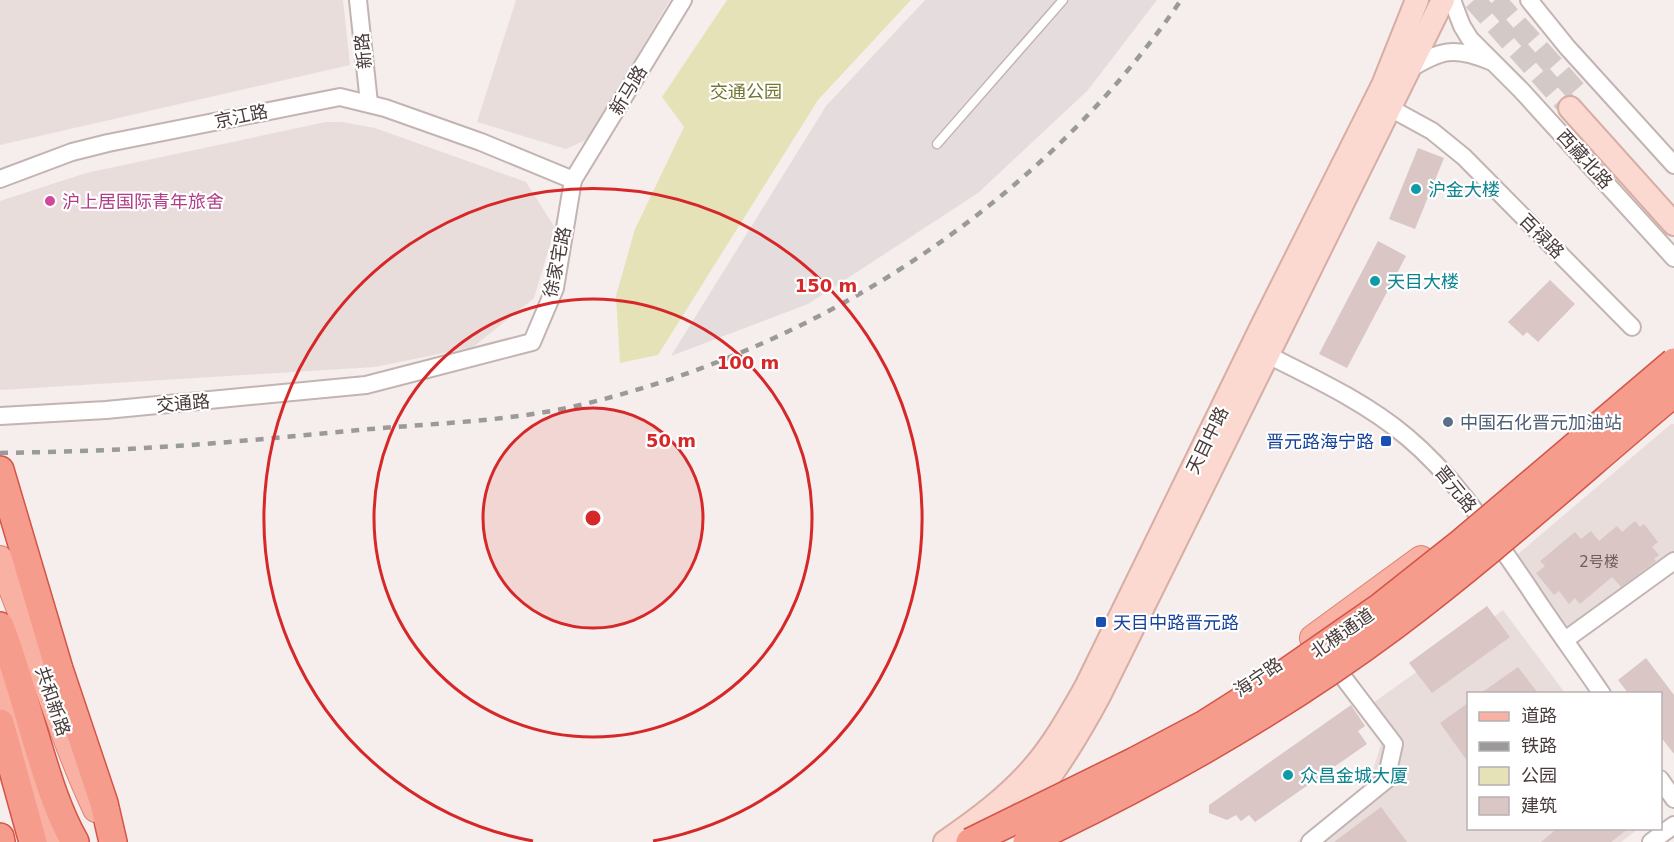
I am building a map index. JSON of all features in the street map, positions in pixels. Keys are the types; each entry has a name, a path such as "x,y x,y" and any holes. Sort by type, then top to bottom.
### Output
{"highway":[{"name":"北横通道","path":"970,842 1205,724 1285,673 1380,607 1462,542 1674,362"},
{"name":"北横通道","path":"1027,842 1207,750 1299,693 1394,626 1477,561 1674,393"},
{"path":"0,470 56,658 104,802 112,842"},
{"path":"0,626 13,660 48,777 61,813 75,842"},
{"path":"0,723 33,842"},
{"path":"0,837 1,842"}],"main road":[{"name":"天目中路","path":"990,842 1028,804 1074,741 1100,694 1391,67 1417,0"},
{"name":"天目中路","path":"945,842 979,819 1008,794 1034,767 1065,723 1390,108 1443,0"},
{"name":"西藏北路","path":"1674,201 1576,103 1674,224"},
{"name":"海宁路","path":"953,842 1175,729 1280,663 1478,516 1674,353"},
{"path":"1042,842 1263,725 1340,673 1479,569 1522,526 1674,400"},
{"name":"共和新路","path":"0,558 80,775 112,842"},
{"path":"0,674 52,842"}],"street":[{"name":"新路","path":"358,0 369,103"},
{"name":"新马路","path":"573,180 683,0"},
{"name":"西藏北路","path":"1452,0 1470,39 1494,62 1674,258"},
{"path":"1459,19 1460,0"},
{"path":"1529,0 1567,47 1674,165"},
{"path":"1408,70 1437,53 1448,51 1471,54 1494,62"},
{"name":"京江路","path":"0,179 72,152 108,143 331,97 349,98 369,103 481,141 573,180"},
{"name":"百禄路","path":"1390,108 1432,131 1464,157 1632,327"},
{"name":"徐家宅路","path":"366,385 532,342 555,288 573,180"},
{"name":"晋元路","path":"1260,351 1342,393 1394,426 1424,453 1444,473 1478,516 1601,692"},
{"name":"交通路","path":"0,416 117,409 366,385"},
{"path":"1565,640 1674,561"},
{"path":"1310,842 1386,780 1394,744 1340,673"},
{"path":"1662,782 1674,799"},
{"path":"1651,842 1674,825"}],"lane":[{"path":"937,144 1063,0"}],"shaded area":[{"path":"0,0 343,0 350,65 0,145"},
{"path":"516,0 670,0 588,139 566,149 477,122"},
{"path":"925,0 1157,0 1088,90 978,193 808,304 671,356 826,106"},
{"path":"326,122 342,122 375,128 526,182 555,228 534,298 473,347 375,367 0,390 0,201 86,173"},
{"path":"1671,424 1674,424 1674,556 1571,631 1517,555"},
{"path":"1503,610 1564,692 1467,692 1467,830 1637,830 1621,842 1297,842 1370,780 1385,731 1366,708"}],"green space":[{"name":"交通公园","path":"727,0 911,0 818,100 658,355 620,363 616,296 635,229 684,127 662,97"}],"building":[{"name":"沪金大楼","path":"1418,148 1444,158 1415,229 1389,219"},
{"name":"天目大楼","path":"1378,241 1406,256 1347,368 1319,354"},
{"path":"1550,280 1575,304 1538,342 1527,332 1523,336 1508,322"},
{"path":"1635,521 1640,527 1644,524 1658,542 1652,547 1659,555 1654,559 1656,561 1621,587 1612,577 1580,604 1575,598 1569,604 1559,591 1554,595 1536,573 1545,566 1540,561 1575,532 1581,539 1591,531 1599,541 1617,526 1622,532"},
{"path":"1487,606 1510,637 1432,693 1409,663"},
{"path":"1646,658 1674,695 1674,754 1662,739 1662,692 1627,692 1618,680"},
{"path":"1518,667 1537,692 1482,692"},
{"path":"1467,704 1467,761 1440,723"},
{"name":"众昌金城大厦","path":"1351,705 1365,726 1358,731 1367,744 1255,822 1249,815 1241,821 1236,815 1227,820 1209,813 1209,805"},
{"path":"1381,807 1407,842 1334,842"},
{"path":"1556,830 1626,830 1611,842 1541,842"}],"tunnel":[{"path":"1474,0 1570,108"},
{"path":"1495,0 1582,98"}],"railway":[{"path":"0,453 186,445 526,415 576,406 665,381 752,348 836,307 916,259 991,204 1061,142 1125,74 1181,0"}],"place":[{"name":"沪金大楼","path":"1416,189"},
{"name":"沪上居国际青年旅舍","path":"50,201"},
{"name":"天目大楼","path":"1375,281"},
{"name":"中国石化晋元加油站","path":"1448,422"},
{"name":"晋元路海宁路","path":"1386,441"},
{"name":"天目中路晋元路","path":"1101,622"},
{"name":"众昌金城大厦","path":"1288,775"}]}
